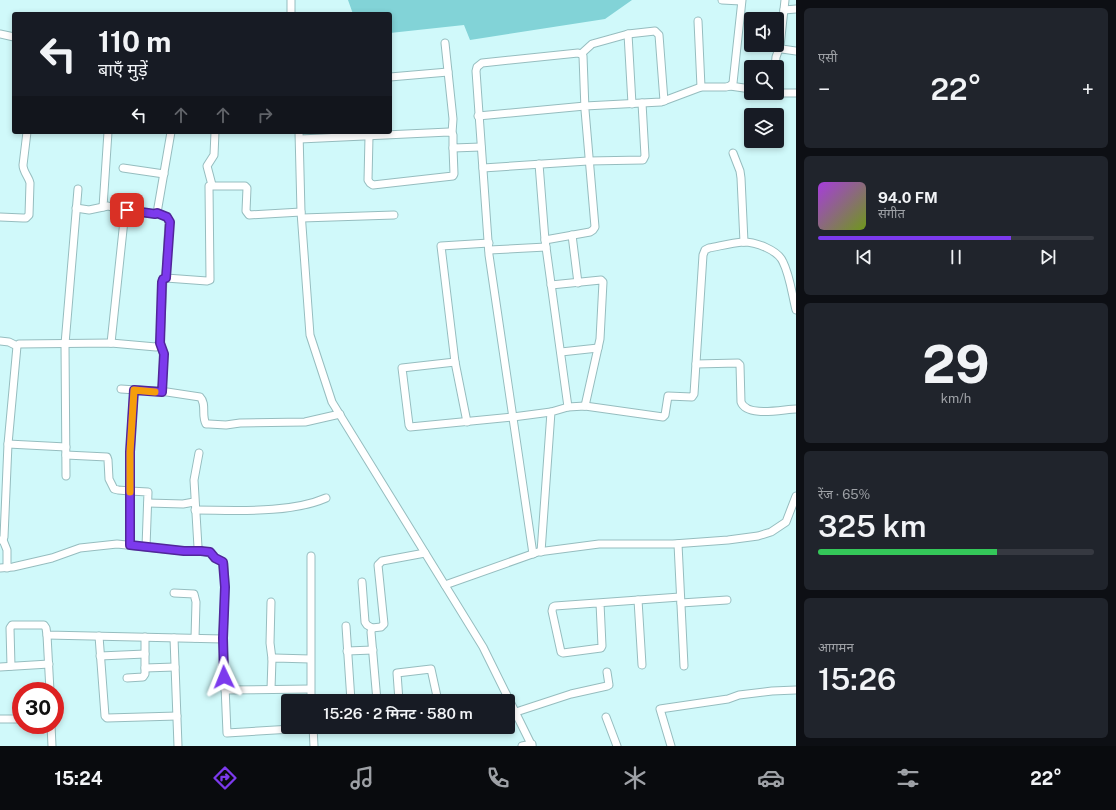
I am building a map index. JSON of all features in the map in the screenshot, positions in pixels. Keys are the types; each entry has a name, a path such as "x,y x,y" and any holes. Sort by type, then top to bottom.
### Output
{"street":[{"path":"291,0 291,12"},
{"path":"722,0 742,1 733,82 730,86"},
{"path":"785,0 784,10 796,8"},
{"path":"698,20 701,88"},
{"path":"533,554 489,246 478,116 477,66 482,63 578,53 581,54 592,44 628,34 655,31 659,35 664,101"},
{"path":"0,34 12,37"},
{"path":"628,34 632,104"},
{"path":"369,137 368,180 370,184 373,185 453,176 453,119 445,43"},
{"path":"784,50 796,51"},
{"path":"467,422 455,362 441,246 489,246 545,243 593,230 583,56 581,54"},
{"path":"392,78 448,72"},
{"path":"478,116 585,106 664,101 701,88 730,86 744,88"},
{"path":"784,93 796,93"},
{"path":"482,168 588,161 643,160 645,156 642,103"},
{"path":"392,134 452,133"},
{"path":"0,216 26,218 28,215 30,183 23,169 27,134"},
{"path":"103,207 108,134"},
{"path":"157,213 171,134"},
{"path":"166,278 210,280 209,186 212,185 208,166 214,155 215,134"},
{"path":"381,134 369,137 299,136 302,215 310,335 332,402 483,647 532,745 522,746"},
{"path":"453,148 481,147"},
{"path":"733,153 740,170 741,178 744,242"},
{"path":"538,164 545,243 568,407"},
{"path":"123,168 164,174"},
{"path":"212,185 245,186 246,211 249,215 394,215"},
{"path":"66,476 65,344 78,189"},
{"path":"76,208 88,210 108,206 125,211 157,213 167,217 170,222 166,278 163,279 162,282 160,343 164,354 162,392"},
{"path":"111,343 125,211"},
{"path":"572,235 578,282"},
{"path":"455,362 402,368 409,425 413,427 467,422 551,412 568,407 585,406 662,417 665,415 668,396 688,398 692,397 694,394 703,255 705,250 744,242 754,244 776,253 782,260 796,310"},
{"path":"551,285 601,280 603,282 600,339 585,406"},
{"path":"0,341 9,342 17,346 19,344 111,343 156,347 160,343"},
{"path":"17,346 8,444 4,537 1,540 6,550 4,568 52,558 80,548 117,544 211,553 224,564 225,587 223,638 226,731 228,733 281,730"},
{"path":"561,352 598,348"},
{"path":"696,364 740,364 741,402 746,408 762,412 796,409"},
{"path":"121,389 200,397 203,402 204,419 206,424 226,425 240,423 305,422 340,414"},
{"path":"130,545 130,452 134,390"},
{"path":"541,552 551,412"},
{"path":"8,444 107,457 109,479 114,489 148,492 146,547"},
{"path":"199,454 194,480 198,547 201,551"},
{"path":"445,585 541,552 599,544 678,544 758,536 771,532 786,522 796,496"},
{"path":"148,503 178,504 232,510 276,509 310,505 326,498"},
{"path":"678,544 684,666"},
{"path":"362,582 365,622 372,628 381,627 384,624 379,563 382,561 425,553"},
{"path":"310,556 310,694"},
{"path":"174,593 194,594 196,602 195,638"},
{"path":"638,600 642,665"},
{"path":"600,603 601,648 561,652 552,611 553,607 600,603 638,600 728,600"},
{"path":"271,602 271,689"},
{"path":"11,666 10,626 44,625 47,635 50,682"},
{"path":"346,626 350,694"},
{"path":"372,628 376,694"},
{"path":"47,635 223,638"},
{"path":"99,636 105,716 107,718 177,716"},
{"path":"127,678 144,676 145,637"},
{"path":"174,638 178,746"},
{"path":"347,651 373,650"},
{"path":"100,656 145,654"},
{"path":"272,659 310,659"},
{"path":"0,667 49,664"},
{"path":"145,668 175,667"},
{"path":"398,694 397,673 431,669 436,694"},
{"path":"516,712 571,694 607,686 609,685 607,672"},
{"path":"225,690 310,689"},
{"path":"671,746 660,710 728,699 739,695 796,690"},
{"path":"606,717 617,746"},
{"path":"0,719 12,718"},
{"path":"51,734 52,746"},
{"path":"313,734 314,746"}],"shaded area":[{"path":"348,0 632,0 605,19 470,40 464,25 392,33 392,12 352,12"}],"slow traffic":[{"path":"130,492 130,452 134,390 155,392"}],"route":[{"path":"127,210 157,213 167,217 170,222 166,278 163,279 162,282 160,343 164,354 162,392 134,390 130,452 130,545 184,551 210,552 215,558 223,562 225,587 223,638 224,677"}]}
